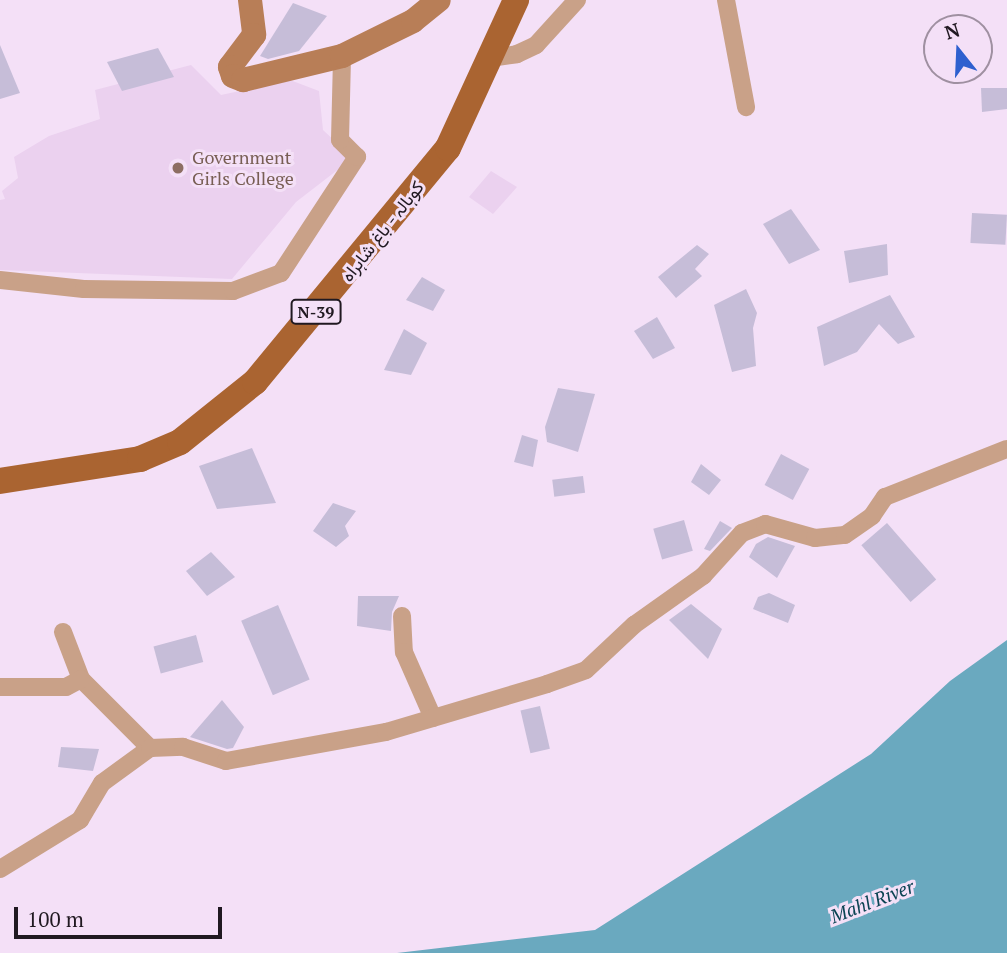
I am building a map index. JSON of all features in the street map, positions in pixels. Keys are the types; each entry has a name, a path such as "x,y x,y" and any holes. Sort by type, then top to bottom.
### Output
{"main road":[{"path":"250,0 254,35 230,67 233,76 243,79 342,56 413,21 439,0"},
{"name":"کوہالہ - باغ شاہراہ","path":"0,481 140,460 180,442 219,414 255,382 335,290 447,148 516,0"}],"street":[{"path":"489,58 517,54 536,45 577,0"},
{"path":"726,0 746,107"},
{"path":"0,280 84,289 233,291 281,273 357,156 340,140 342,56"},
{"path":"0,869 80,820 102,783 150,748 183,747 226,761 386,732 586,670 634,625 703,576 742,533 765,524 815,538 845,535 872,516 885,497 1007,449"},
{"path":"402,616 404,652 433,718"},
{"path":"63,632 81,679 150,748"},
{"path":"0,687 66,687 81,679"}],"shaded area":[{"name":"Government Girls College","path":"191,65 221,95 290,80 319,91 323,130 353,158 296,202 232,279 0,270 0,200 5,199 2,191 18,178 14,157 49,136 100,119 95,90"},
{"path":"491,171 517,187 493,214 469,197"}],"water":[{"name":"Mahl River","path":"1007,640 1007,953 397,953 595,930 871,754 950,681"}],"building":[{"path":"293,3 327,16 299,51 268,59 260,56"},
{"path":"0,45 20,93 0,99"},
{"path":"158,48 174,77 122,91 107,62"},
{"path":"981,88 1007,88 1007,109 982,112"},
{"path":"791,209 820,250 789,264 763,224"},
{"path":"972,213 1007,215 1005,245 970,243"},
{"path":"887,244 888,275 849,283 844,251"},
{"path":"697,245 709,254 695,269 702,276 676,298 658,277"},
{"path":"422,277 445,290 433,311 406,300"},
{"path":"746,289 757,313 753,328 756,366 732,372 714,305"},
{"path":"890,295 915,337 898,344 879,324 857,352 824,366 817,327"},
{"path":"657,317 675,348 653,359 634,331"},
{"path":"404,329 427,343 411,375 384,370"},
{"path":"558,388 595,394 578,452 547,442 545,427"},
{"path":"522,435 538,440 533,467 514,462"},
{"path":"252,448 276,503 217,509 199,466"},
{"path":"781,454 809,469 793,500 765,485"},
{"path":"701,464 721,480 709,495 691,482"},
{"path":"583,476 585,493 554,497 552,480"},
{"path":"333,503 356,511 345,526 349,536 336,547 313,531"},
{"path":"684,520 693,551 662,560 653,529"},
{"path":"720,521 732,528 710,551 704,549"},
{"path":"887,523 936,580 911,602 861,545"},
{"path":"768,537 795,546 777,578 749,557 756,544"},
{"path":"211,552 235,577 207,596 186,571"},
{"path":"769,593 795,605 788,623 753,609 758,597"},
{"path":"358,596 399,596 392,612 391,631 357,626"},
{"path":"691,604 722,629 708,659 669,620"},
{"path":"278,605 310,680 273,695 241,621"},
{"path":"196,635 203,662 161,673 153,646"},
{"path":"222,700 244,727 233,748 227,749 190,737"},
{"path":"540,706 550,749 530,753 521,710"},
{"path":"61,747 99,749 93,771 58,767"}],"place":[{"name":"Government Girls College","path":"178,168"}]}
